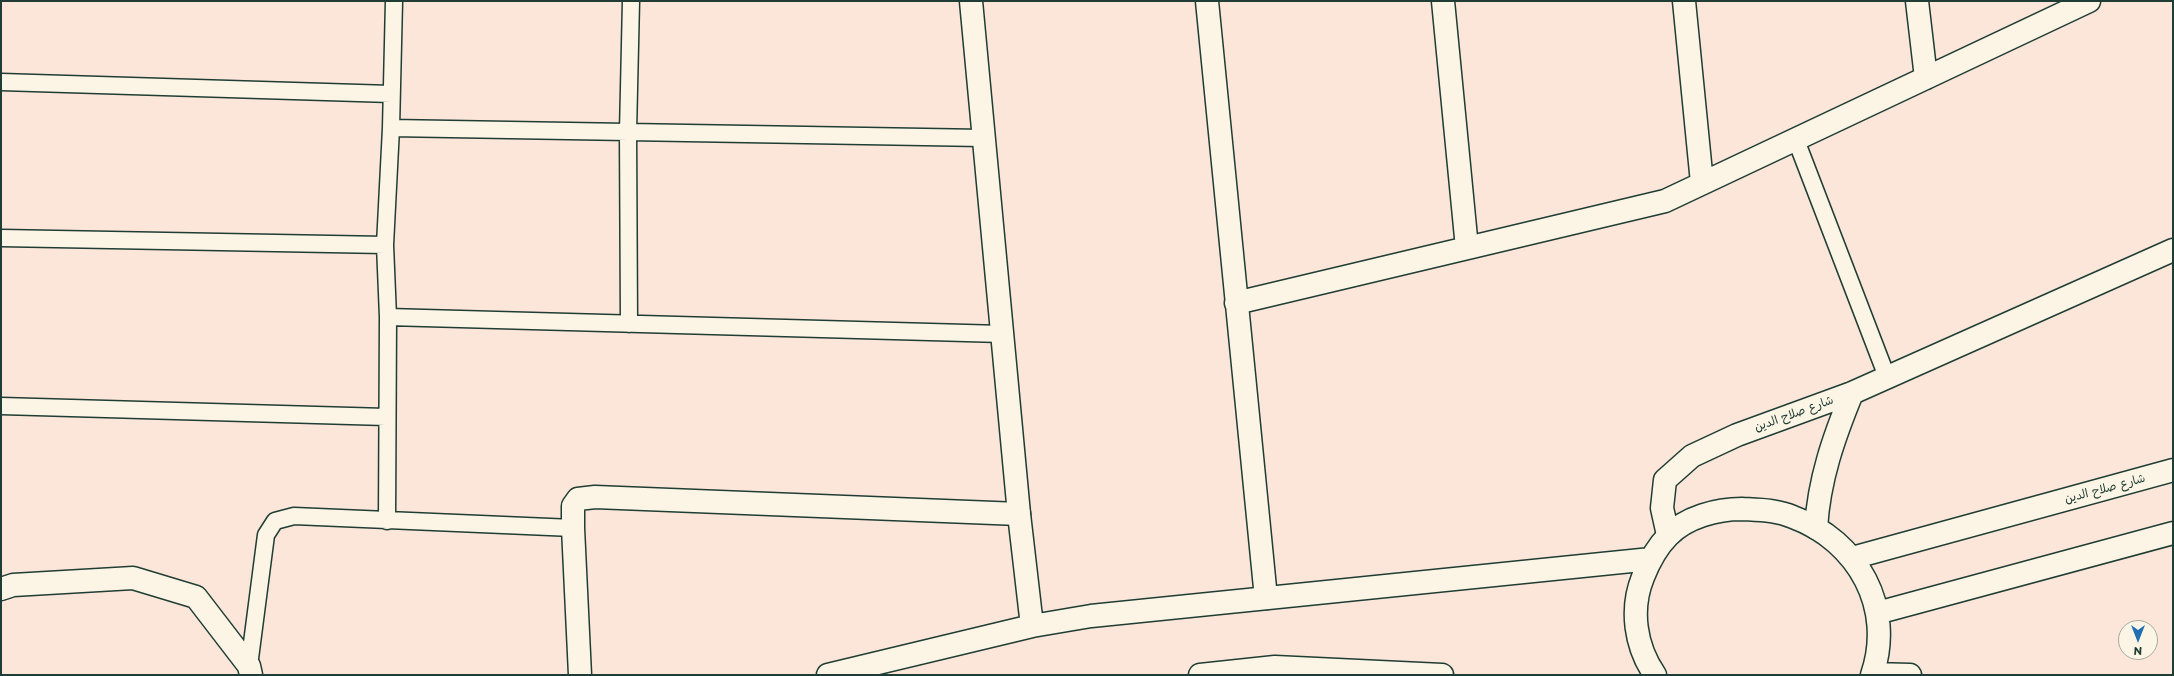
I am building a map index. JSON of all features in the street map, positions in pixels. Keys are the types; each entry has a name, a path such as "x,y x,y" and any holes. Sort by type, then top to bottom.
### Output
{"street":[{"path":"971,1 1019,514 1032,626"},
{"path":"1207,1 1266,598"},
{"path":"1443,1 1467,248"},
{"path":"1684,1 1702,183"},
{"path":"1917,1 1926,78"},
{"path":"1236,303 1665,202 1702,183 2089,1"},
{"path":"1852,393 2173,250"},
{"name":"شارع صلاح الدين","path":"1816,528 1823,472 1852,393"},
{"name":"شارع صلاح الدين","path":"1668,535 1662,508 1665,480 1692,456 1736,435 1852,393"},
{"name":"شارع صلاح الدين","path":"1852,558 2173,470"},
{"path":"580,675 573,528 573,506 578,499 595,497 1019,514"},
{"path":"1655,675 1636,633 1636,593 1650,559 1668,535 1699,515 1729,509 1766,510 1793,516 1816,528 1835,541 1852,558 1869,583 1877,613 1879,644 1872,674 1910,675"},
{"path":"1877,613 2173,533"},
{"path":"828,675 1032,626 1091,616 1650,559"},
{"path":"1,589 13,585 133,578 196,597 250,671"},
{"path":"1200,675 1275,667 1442,675"}],"lane":[{"path":"387,521 386,417 388,317 385,245 391,128 394,1"},
{"path":"629,324 628,132 631,1"},
{"path":"1,82 391,94"},
{"path":"391,128 983,138"},
{"path":"1796,140 1887,377"},
{"path":"1,238 385,245"},
{"path":"388,317 1002,334"},
{"path":"1,406 386,417"},
{"path":"250,671 266,535 275,522 294,516 573,528"}]}
